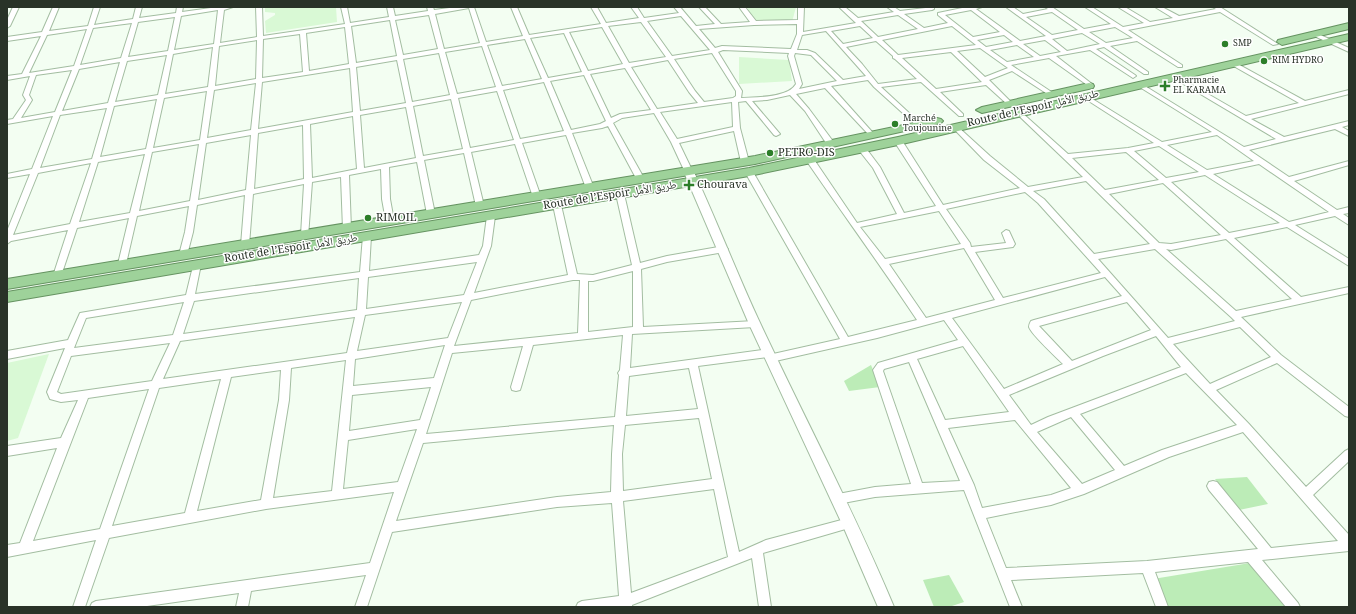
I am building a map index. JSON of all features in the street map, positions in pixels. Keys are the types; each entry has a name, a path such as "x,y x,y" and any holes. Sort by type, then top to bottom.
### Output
{"highway":[{"name":"Route de l’Espoir طريق الأمل","path":"7,297 197,264 693,183 832,144 961,115 1014,108 1177,71 1275,44 1349,26"},
{"name":"Route de l’Espoir طريق الأمل","path":"1137,80 1146,73 1177,71 1232,63 1349,37"},
{"name":"Route de l’Espoir طريق الأمل","path":"7,284 641,180 688,170 747,167 810,160 954,127 1014,108 1051,94 1088,91"}],"street":[{"path":"7,26 16,7"},
{"path":"25,75 46,33 56,7"},
{"path":"7,239 92,27 97,7"},
{"path":"57,276 95,161 139,7"},
{"path":"122,264 149,151 180,7"},
{"path":"7,39 230,7"},
{"path":"245,245 250,192 253,133 259,81 259,7"},
{"path":"344,7 353,65 355,114 361,171"},
{"path":"390,7 431,214"},
{"path":"7,78 76,66 392,18 430,10 470,7 500,88 537,197"},
{"path":"514,7 568,131 590,188"},
{"path":"594,7 627,66 675,142 724,249 755,324 838,499 886,607"},
{"path":"634,7 692,92 703,105"},
{"path":"677,7 714,51 739,91 739,96 735,100 737,128 747,167 846,341"},
{"path":"702,7 720,25"},
{"path":"742,7 754,23"},
{"path":"791,92 798,87 799,84 792,59 792,51 800,34 801,7"},
{"path":"842,7 895,57 961,115"},
{"path":"890,7 922,30"},
{"path":"940,14 979,7"},
{"path":"1009,7 1066,53"},
{"path":"1021,16 1063,7"},
{"path":"1088,7 1138,39 1177,71 1246,118 1283,140"},
{"path":"1121,7 1150,24"},
{"path":"1158,7 1178,18"},
{"path":"183,254 189,232 192,203 203,142 221,8"},
{"path":"800,34 828,30 898,13 931,8 954,24 982,47 1051,94"},
{"path":"971,8 1039,58"},
{"path":"1123,29 1218,8 1275,44"},
{"path":"1050,9 1146,73"},
{"path":"430,10 454,96 480,206"},
{"path":"7,122 526,37 682,14"},
{"path":"694,28 754,23 800,22"},
{"path":"841,46 954,24"},
{"path":"895,57 952,49 1018,43 1115,25"},
{"path":"828,30 841,46 864,69 876,86 919,125"},
{"path":"566,31 610,123 641,180"},
{"path":"303,32 306,73"},
{"path":"971,39 1004,33"},
{"path":"1314,34 1349,50"},
{"path":"1006,64 1138,39"},
{"path":"7,176 714,51 720,48 807,52 813,54 842,83"},
{"path":"1092,48 1137,80 1349,222"},
{"path":"952,49 1066,156 1157,246 1234,315 1278,358 1349,413"},
{"path":"1051,56 1088,91 1161,144 1349,262"},
{"path":"1232,63 1304,103"},
{"path":"934,91 985,81 1014,68"},
{"path":"15,121 29,100 26,95 34,73"},
{"path":"7,239 467,150 602,126 610,123 615,118 620,116 735,100 748,100 776,96 870,78"},
{"path":"876,86 921,80"},
{"path":"827,86 872,135"},
{"path":"791,92 807,110 832,144"},
{"path":"1246,118 1349,92"},
{"path":"748,100 776,134"},
{"path":"305,235 308,181 306,123"},
{"path":"1242,150 1349,123"},
{"path":"954,127 987,158 1041,201 1129,298 1188,368 1245,427 1349,545"},
{"path":"1338,127 1349,134"},
{"path":"675,142 737,128"},
{"path":"1066,156 1128,150 1218,134"},
{"path":"898,141 915,164 1000,301"},
{"path":"862,149 876,167 902,216"},
{"path":"1128,150 1300,301"},
{"path":"810,160 923,321"},
{"path":"1103,193 1166,182 1260,162"},
{"path":"1288,180 1349,163"},
{"path":"385,166 386,200 390,221"},
{"path":"345,174 347,229"},
{"path":"855,226 1088,178"},
{"path":"620,194 637,268 633,331 623,373 617,454 617,497 626,604"},
{"path":"557,205 573,277"},
{"path":"1092,258 1157,246 1181,245 1290,224 1349,210"},
{"path":"360,607 420,438 450,346 487,246 491,216"},
{"path":"883,262 968,248 1010,245 1011,244 1006,233"},
{"path":"337,495 351,355 361,312 367,236"},
{"path":"68,353 467,298 573,277 584,278 602,276 679,257 724,249"},
{"path":"482,258 190,298 83,315 52,392 54,396 61,398 351,355 450,346 529,342 570,338 583,335 633,331 755,324"},
{"path":"79,607 156,384 177,337 190,298 197,264"},
{"path":"623,373 770,356 846,341 1107,274"},
{"path":"583,335 584,278"},
{"path":"1234,315 1349,290"},
{"path":"1070,365 1038,332 1034,327 1034,323 1129,298"},
{"path":"946,316 1017,415 1080,490"},
{"path":"1166,342 1241,323"},
{"path":"1002,394 1070,365 1157,332"},
{"path":"7,355 72,342"},
{"path":"516,387 529,342"},
{"path":"918,488 878,370 881,366 965,342"},
{"path":"912,358 968,485 1016,607"},
{"path":"1208,389 1278,358"},
{"path":"693,364 735,560"},
{"path":"266,504 284,400 286,365"},
{"path":"1030,431 1073,412 1188,368"},
{"path":"190,517 227,374"},
{"path":"348,391 438,382"},
{"path":"24,548 65,442 86,394"},
{"path":"1073,412 1122,471"},
{"path":"420,438 704,413"},
{"path":"942,425 1017,415"},
{"path":"343,436 424,424"},
{"path":"979,514 1051,500 1080,490 1166,453 1245,427"},
{"path":"7,451 65,442"},
{"path":"1305,496 1349,454"},
{"path":"388,527 557,502 617,497 719,483"},
{"path":"838,499 875,492 968,485"},
{"path":"7,550 266,504 402,486"},
{"path":"1213,486 1269,554"},
{"path":"582,607 626,604 766,546 849,523"},
{"path":"1004,574 1146,567 1349,545"},
{"path":"757,550 765,607"},
{"path":"1251,556 1294,607"},
{"path":"1146,567 1162,607"},
{"path":"96,607 168,602 246,587 374,568"},
{"path":"242,607 246,587"}],"shaded area":[{"path":"265,7 336,7 337,22 266,33 265,21 275,15 275,13 265,12"},
{"path":"747,7 796,7 792,22 755,22"},
{"path":"739,57 789,60 792,81 739,84"},
{"path":"49,354 18,438 7,441 7,363"},
{"path":"871,365 880,387 849,391 844,381"},
{"path":"1247,477 1268,504 1239,510 1215,479"},
{"path":"1250,563 1285,607 1166,607 1153,579"},
{"path":"949,575 964,602 949,607 934,607 923,580"}],"place":[{"name":"SMP","path":"1225,44"},
{"name":"RIM HYDRO","path":"1264,61"},
{"name":"Pharmacie EL KARAMA","path":"1165,86"},
{"name":"Marché Toujounine","path":"895,124"},
{"name":"PETRO-DIS","path":"770,153"},
{"name":"Chourava","path":"689,185"},
{"name":"RIMOIL","path":"368,218"}]}
